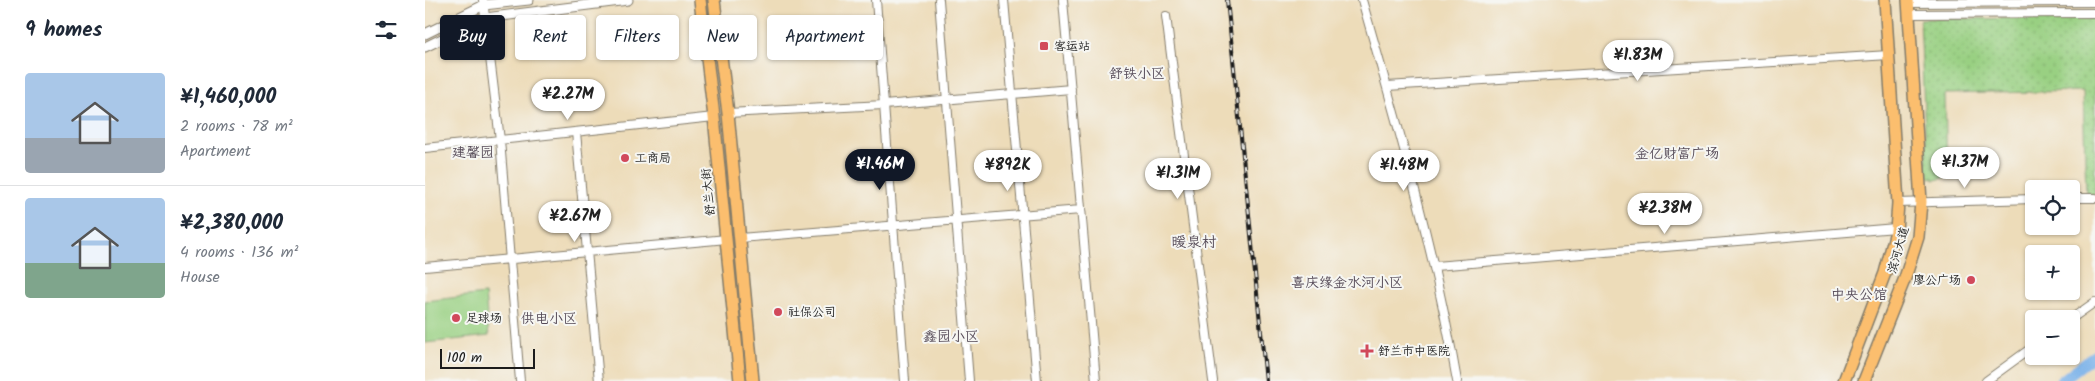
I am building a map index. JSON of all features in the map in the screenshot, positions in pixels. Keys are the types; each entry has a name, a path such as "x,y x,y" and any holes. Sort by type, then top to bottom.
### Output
{"main road":[{"name":"舒兰大街","path":"700,0 727,239 740,381"},
{"path":"714,0 728,113 753,381"},
{"name":"滨河大道","path":"1844,381 1885,273 1897,228 1898,203 1885,0"},
{"name":"滨河大道","path":"1864,381 1905,278 1918,237 1921,202 1908,6"}],"street":[{"path":"425,34 483,3 529,0"},
{"path":"505,15 628,0"},
{"path":"876,0 905,381"},
{"path":"939,0 969,381"},
{"path":"1004,0 1021,214 1037,381"},
{"path":"1063,0 1096,381"},
{"path":"1362,0 1408,158 1435,266 1457,381"},
{"path":"1908,6 2010,1 2095,2"},
{"path":"2010,1 2010,14"},
{"path":"1908,6 2010,14 2095,13"},
{"path":"1166,16 1213,381"},
{"path":"425,47 440,40"},
{"path":"1387,86 1889,55"},
{"path":"490,60 500,140 520,381"},
{"path":"728,113 884,105 1071,89"},
{"path":"425,148 714,117"},
{"path":"576,132 599,381"},
{"path":"2080,198 2095,198"},
{"path":"1898,203 2025,199"},
{"path":"740,238 1081,210"},
{"path":"1435,266 1897,228"},
{"path":"425,267 727,239"},
{"path":"2080,313 2095,302"},
{"path":"1986,381 2025,353"}],"green space":[{"path":"2095,18 2095,194 2086,194 2083,91 1945,94 1947,177 1935,180 1927,176 1920,19"},
{"name":"足球场","path":"485,294 489,336 425,343 425,301"}],"waterway":[{"path":"2061,381 2095,355"}],"railway":[{"path":"1227,0 1266,381"}],"place":[{"name":"客运站","path":"1044,46"},
{"name":"工商局","path":"625,158"},
{"name":"廖公广场","path":"1971,280"},
{"name":"社保公司","path":"778,312"},
{"name":"足球场","path":"456,318"},
{"name":"舒兰市中医院","path":"1367,351"}],"district":[{"name":"舒铁小区","path":"1137,73"},
{"name":"建馨园","path":"473,152"},
{"name":"金亿财富广场","path":"1677,153"},
{"name":"暖泉村","path":"1194,242"},
{"name":"喜庆缘金水河小区","path":"1347,282"},
{"name":"中央公馆","path":"1859,294"},
{"name":"供电小区","path":"549,318"},
{"name":"鑫园小区","path":"951,336"}]}
